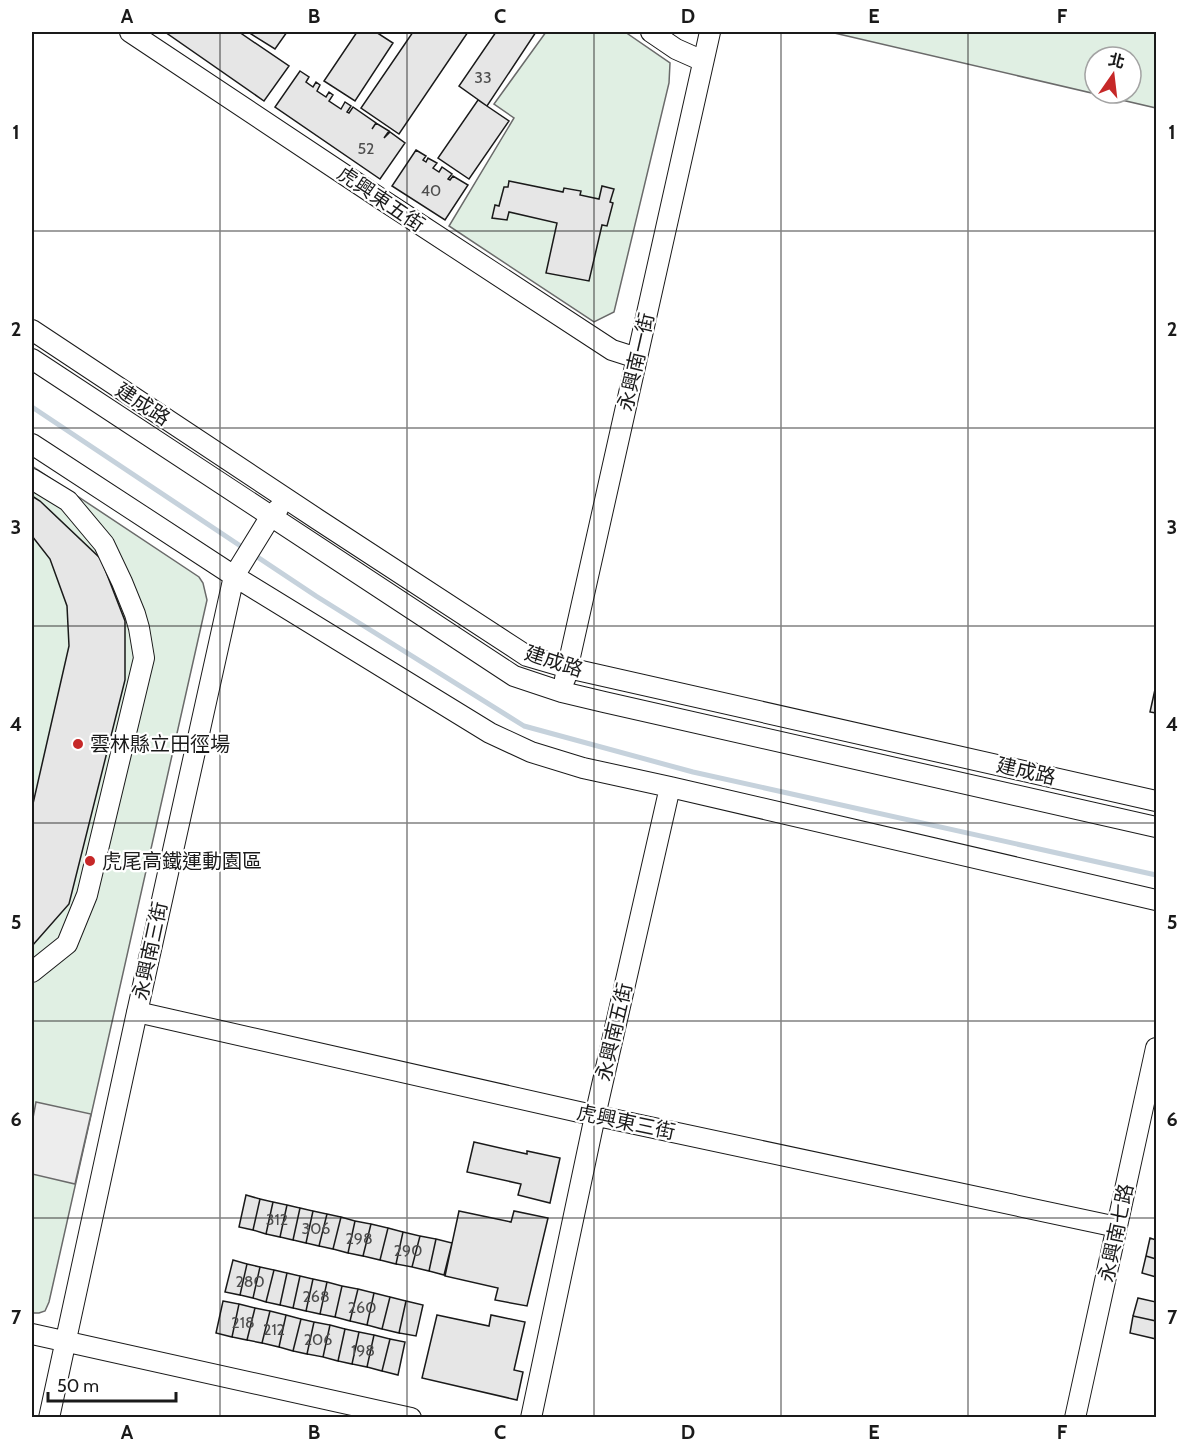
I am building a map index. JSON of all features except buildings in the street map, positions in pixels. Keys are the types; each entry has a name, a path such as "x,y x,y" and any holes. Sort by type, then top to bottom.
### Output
{"street":[{"name":"虎興東五街","path":"130,32 602,344 612,350 637,358"},
{"path":"651,32 676,49 703,61"},
{"name":"永興南一街","path":"562,692 710,32"},
{"name":"建成路","path":"32,330 527,656 568,668 1156,801"},
{"name":"建成路","path":"32,359 269,520 514,676 562,692 1156,827"},
{"path":"32,444 237,570 490,733 531,752 583,768 1156,900"},
{"path":"32,479 68,501 104,544 135,614 144,658 87,896 67,944 32,972"},
{"name":"永興南三街","path":"49,1418 137,1012 237,570 269,520 286,499"},
{"name":"永興南五街","path":"531,1418 594,1116 670,787"},
{"name":"虎興東三街","path":"137,1012 594,1116 1117,1227"},
{"name":"永興南七路","path":"1075,1418 1156,1048"},
{"path":"32,1334 411,1418"}],"green space":[{"path":"546,32 625,32 670,63 669,83 614,312 594,322 449,226 514,118 494,104"},
{"path":"830,32 1156,32 1156,108 1143,105 1143,45 1083,45 1083,91"},
{"name":"虎尾高鐵運動園區","path":"32,466 199,577 203,583 207,600 49,1302 45,1311 39,1313 32,1313"}],"shaded area":[{"path":"36,1102 91,1114 75,1184 32,1174 32,1123"}],"waterway":[{"path":"32,407 245,549"},
{"path":"253,554 524,726 693,772 1156,875"}],"place":[{"name":"雲林縣立田徑場","path":"78,744"},
{"name":"虎尾高鐵運動園區","path":"90,861"}]}
